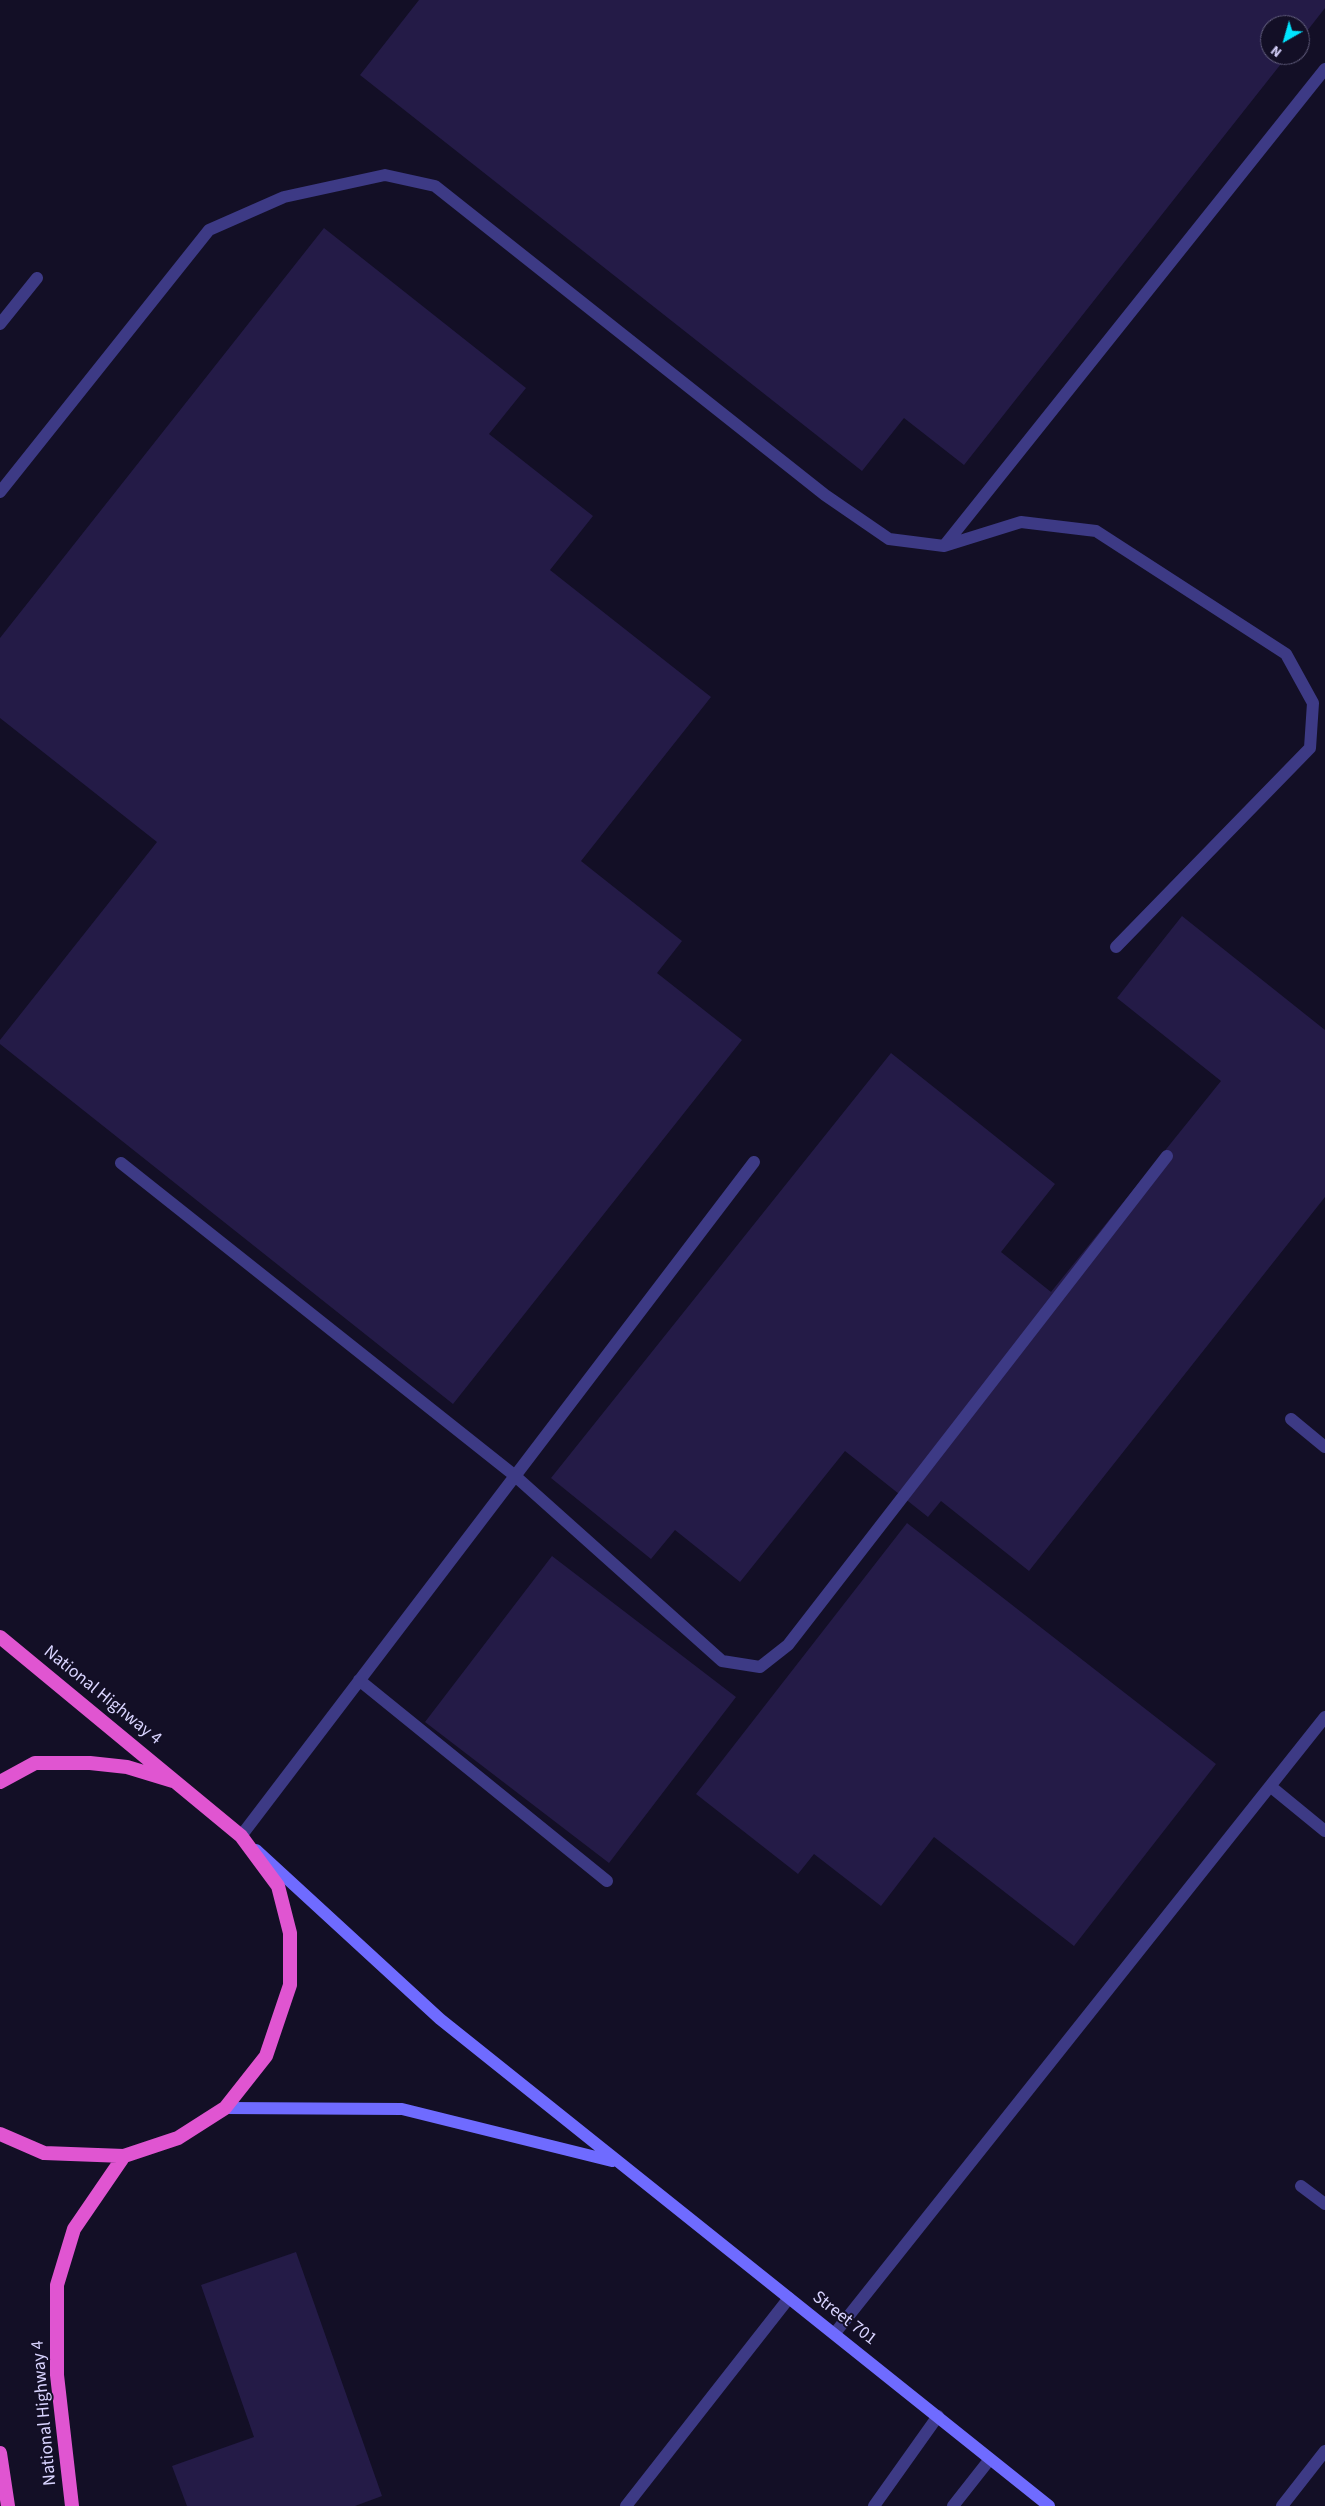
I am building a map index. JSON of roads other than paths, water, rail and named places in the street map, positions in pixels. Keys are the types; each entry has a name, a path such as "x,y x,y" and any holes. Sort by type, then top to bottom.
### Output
{"highway":[{"name":"National Highway 4","path":"0,1637 181,1784 241,1836 278,1886 290,1933 290,1985 266,2056 225,2108 178,2138 124,2156 74,2229 57,2285 57,2375 72,2506"},
{"path":"0,1782 36,1763 90,1763 127,1767 181,1784"},
{"path":"0,2134 44,2153 124,2156"},
{"path":"0,2453 8,2506"}],"main road":[{"name":"Street 701","path":"241,1836 440,2019 616,2162 834,2333 1049,2506"},
{"path":"225,2108 402,2109 616,2162"}],"street":[{"path":"944,546 1325,69"},
{"path":"0,492 209,230 284,197 385,175 435,186 825,495 889,539 944,546 1021,522 1096,531 1286,654 1313,703 1310,748 1116,947"},
{"path":"0,324 37,278"},
{"path":"121,1163 514,1475 722,1661 760,1667 788,1645 1167,1156"},
{"path":"241,1836 754,1162"},
{"path":"1291,1419 1325,1447"},
{"path":"359,1680 607,1881"},
{"path":"834,2333 1325,1717"},
{"path":"1270,1786 1325,1831"},
{"path":"1301,2186 1325,2204"},
{"path":"626,2506 789,2298"},
{"path":"874,2506 938,2416"},
{"path":"1282,2506 1325,2451"},
{"path":"953,2506 990,2459"}]}
